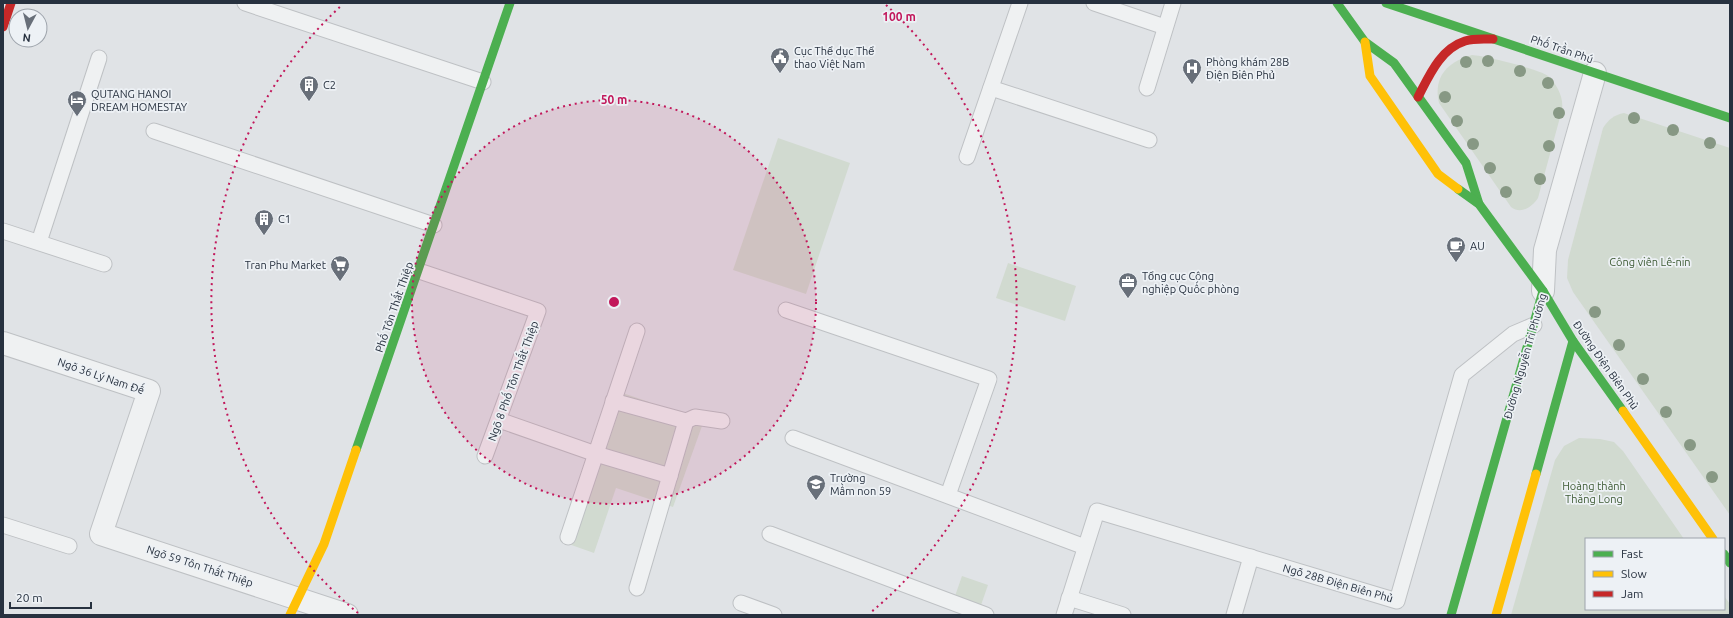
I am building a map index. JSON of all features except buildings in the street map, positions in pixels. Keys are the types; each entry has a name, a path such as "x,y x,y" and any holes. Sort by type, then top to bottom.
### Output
{"main road":[{"path":"3,27 11,3"},
{"name":"Phố Tôn Thất Thiệp","path":"294,607 324,544 510,3"},
{"name":"Đường Điện Biên Phủ","path":"1337,3 1365,42 1394,63 1466,163 1478,204"},
{"name":"Phố Trần Phú","path":"1386,3 1730,118"},
{"path":"1418,97 1447,50 1463,41 1493,39"},
{"name":"Đường Điện Biên Phủ","path":"1365,42 1370,76 1438,174 1478,204 1543,291 1573,341 1712,538"},
{"name":"Đường Nguyễn Tri Phương","path":"1452,615 1543,291"},
{"path":"1496,615 1573,341"}],"street":[{"name":"Đường Nguyễn Tri Phương","path":"1543,291 1545,250 1595,73"},
{"name":"Ngõ 36 Lý Nam Đế","path":"3,343 149,391 101,534"},
{"name":"Ngõ 59 Tôn Thất Thiệp","path":"101,534 294,607 347,615"}],"lane":[{"path":"245,3 483,82"},
{"path":"967,157 1020,3"},
{"path":"1094,3 1165,27"},
{"path":"1147,88 1173,3"},
{"path":"38,242 99,58"},
{"path":"991,88 1149,140"},
{"path":"154,131 434,225"},
{"path":"3,230 104,264"},
{"name":"Ngõ 8 Phố Tôn Thất Thiệp","path":"419,271 538,312 485,456"},
{"path":"786,310 989,379 948,496"},
{"name":"Ngõ 28B Điện Biên Phủ","path":"1064,615 1098,511 1397,601 1462,375 1513,334 1534,325"},
{"path":"568,537 637,331"},
{"path":"613,401 686,421 696,417 722,421"},
{"path":"499,420 596,454 670,476"},
{"path":"637,588 686,421"},
{"path":"793,438 1085,547"},
{"path":"3,525 69,546"},
{"path":"770,534 986,615"},
{"path":"1234,615 1251,557"},
{"path":"1069,598 1123,615"},
{"path":"741,603 774,615"}],"green space":[{"path":"1472,55 1512,63 1543,73 1554,83 1561,96 1562,110 1538,198 1526,209 1519,210 1511,207 1439,103 1438,86 1440,78 1444,72 1455,62"},
{"name":"Công viên Lê-nin","path":"1624,113 1730,148 1730,515 1573,292 1567,278 1568,260 1603,128 1612,118"},
{"path":"778,138 850,163 806,294 733,270"},
{"path":"1008,263 1076,286 1065,321 996,298"},
{"path":"611,389 649,402 647,407 702,426 673,507 616,488 594,553 560,541"},
{"name":"Hoàng thành Thăng Long","path":"1579,438 1600,439 1614,442 1623,451 1683,538 1585,538 1585,610 1725,610 1725,597 1730,604 1730,615 1511,615 1555,460 1564,446"},
{"path":"962,576 988,585 980,608 954,599"}],"traffic: fast":[{"path":"356,450 510,3"},
{"path":"1337,3 1365,42 1394,63 1466,163 1479,204"},
{"path":"1386,3 1730,118"},
{"path":"1458,189 1479,204 1543,291 1573,341 1623,411"},
{"path":"1451,615 1543,291"},
{"path":"1536,474 1573,341"},
{"path":"1725,556 1730,563"}],"traffic: slow":[{"path":"1365,42 1370,76 1438,174 1458,189"},
{"path":"1623,411 1712,538"},
{"path":"290,615 324,544 356,450"},
{"path":"1496,615 1536,474"}],"traffic: jam":[{"path":"3,27 11,3"},
{"path":"1418,97 1436,64 1449,50 1468,40 1493,39"}],"place":[{"name":"Cục Thể dục Thể thao Việt Nam","path":"780,74"},
{"name":"Phòng khám 28B Điện Biên Phủ","path":"1192,85"},
{"name":"C2","path":"309,102"},
{"name":"QUTANG HANOI DREAM HOMESTAY","path":"77,117"},
{"name":"C1","path":"264,236"},
{"name":"AU","path":"1456,263"},
{"name":"Tran Phu Market","path":"340,282"},
{"name":"Tổng cục Công nghiệp Quốc phòng","path":"1128,299"},
{"name":"Trường Mầm non 59","path":"816,501"}]}
